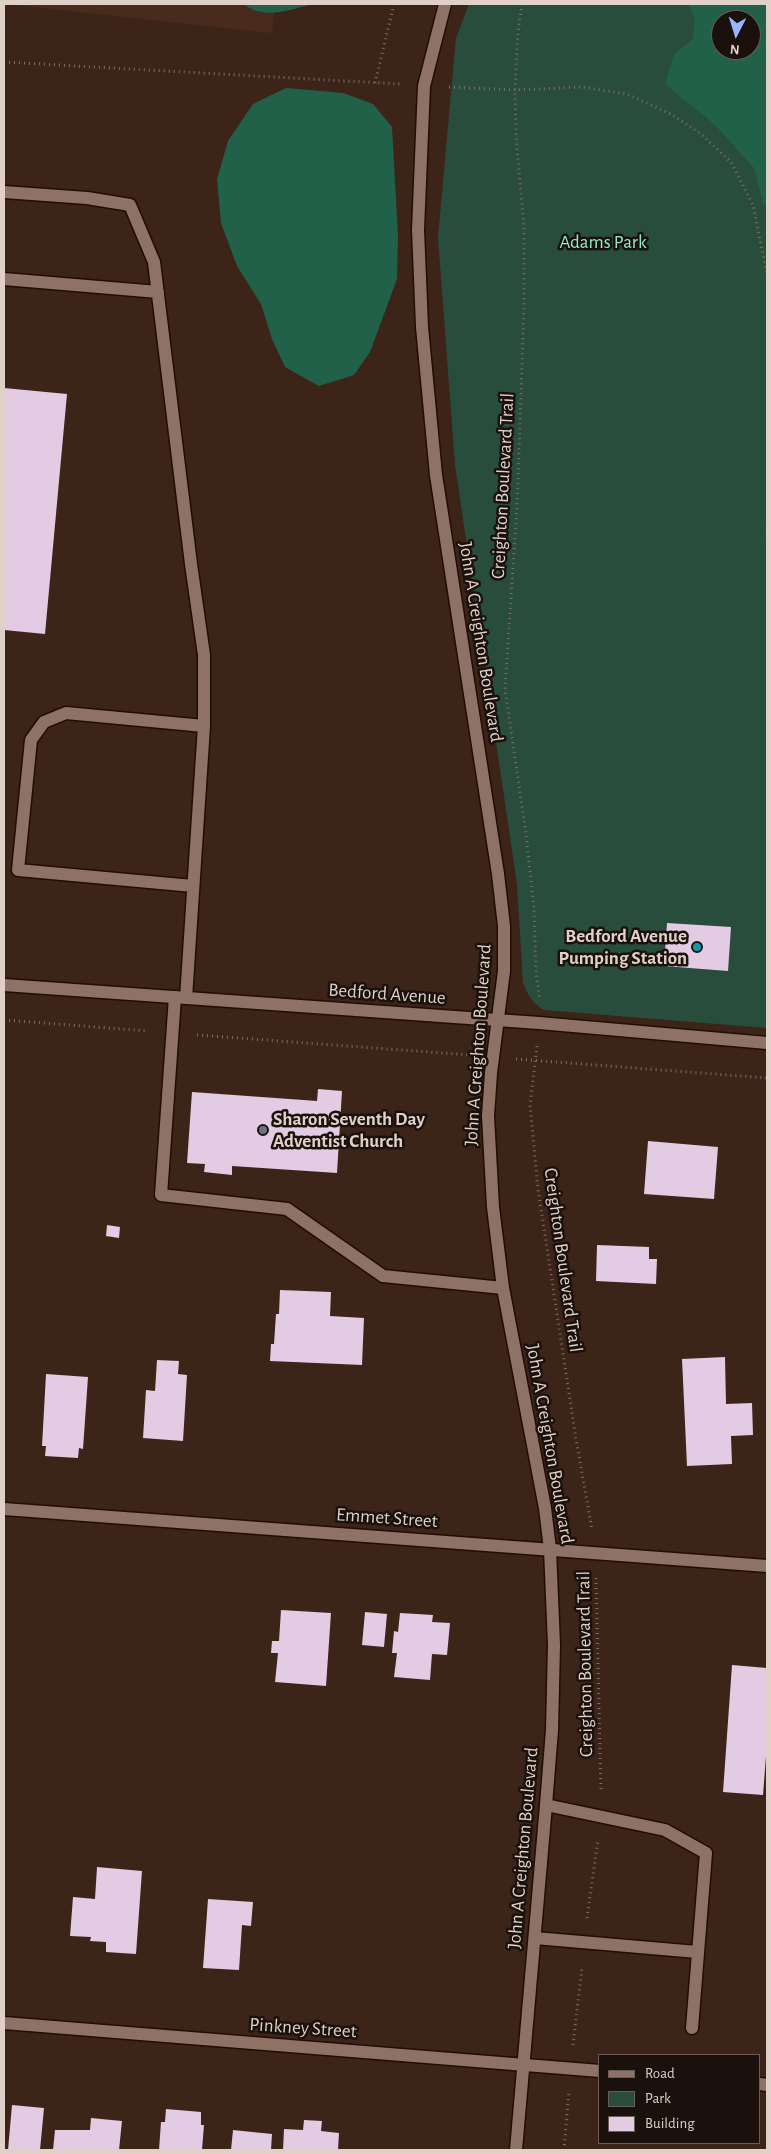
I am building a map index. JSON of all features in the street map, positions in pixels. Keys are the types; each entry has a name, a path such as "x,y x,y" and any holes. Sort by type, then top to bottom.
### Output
{"street":[{"name":"John A Creighton Boulevard","path":"446,4 424,86 418,230 422,327 436,475 498,874 504,926 504,971 488,1116 497,1245 503,1288 538,1467 550,1549 554,1682 546,1805 516,2150"},
{"path":"4,192 87,198 130,205 154,262 204,655 204,726 193,886 180,998 172,1033 161,1195 288,1209 383,1276 503,1288"},
{"path":"4,279 158,292"},
{"path":"193,886 18,870 31,740 44,722 66,713 204,726"},
{"name":"Bedford Avenue","path":"4,985 498,1020 767,1043"},
{"name":"Emmet Street","path":"4,1509 767,1566"},
{"path":"546,1805 665,1830 706,1853 692,2028"},
{"path":"535,1938 697,1952"},
{"name":"Pinkney Street","path":"4,2024 598,2071"}],"path":[{"path":"375,83 394,4"},
{"name":"Creighton Boulevard Trail","path":"522,4 518,31 515,90 516,136 524,228 524,310 517,497 505,689 526,834 534,909 536,972 540,997"},
{"path":"4,62 515,90 582,87 627,94 670,114 701,134 731,162 753,205 767,274"},
{"path":"767,524 767,543"},
{"path":"4,1020 767,1078"},
{"name":"Creighton Boulevard Trail","path":"535,1060 530,1105 538,1189 576,1439 596,1552 601,1748 599,1837 585,1942 564,2150"}],"shaded area":[{"path":"4,4 275,4 272,33"}],"green space":[{"path":"244,4 312,4 286,11 268,13 251,9"},
{"name":"Adams Park","path":"469,4 767,4 767,1028 544,1010 536,1005 523,983 517,884 455,465 438,237 456,38"},
{"path":"688,4 767,4 767,205 763,203 754,168 715,125 665,84 674,54 693,39 695,18"},
{"path":"286,88 343,93 373,104 392,127 398,236 397,279 370,352 354,375 319,386 285,367 272,339 261,304 237,266 221,223 217,179 228,141 253,104"}],"building":[{"path":"4,388 67,394 45,634 4,630"},
{"name":"Bedford Avenue Pumping Station","path":"667,923 731,927 728,971 664,966"},
{"path":"318,1089 342,1091 337,1173 232,1166 232,1175 204,1172 205,1164 187,1163 192,1092 317,1101"},
{"path":"648,1141 718,1147 714,1199 644,1194"},
{"path":"107,1225 120,1227 119,1238 106,1236"},
{"path":"597,1245 649,1247 649,1259 657,1259 656,1284 596,1281"},
{"path":"280,1290 331,1292 330,1316 364,1318 362,1365 270,1361 271,1344 274,1344 276,1314 279,1314"},
{"path":"725,1357 726,1404 752,1403 753,1435 731,1436 732,1464 687,1466 682,1359"},
{"path":"157,1360 179,1361 178,1374 187,1375 183,1441 143,1438 146,1390 155,1391"},
{"path":"46,1374 88,1377 83,1449 79,1448 78,1458 45,1456 46,1446 42,1446"},
{"path":"281,1610 331,1613 326,1686 275,1682 278,1653 271,1653 272,1641 279,1641"},
{"path":"365,1612 387,1614 384,1647 362,1645"},
{"path":"400,1613 433,1615 432,1622 450,1623 447,1655 432,1654 430,1680 394,1677 397,1653 392,1653 394,1631 398,1632"},
{"path":"732,1665 767,1668 767,1743 763,1795 723,1792"},
{"path":"97,1867 142,1871 136,1954 106,1952 106,1942 90,1941 91,1937 70,1936 73,1897 95,1899"},
{"path":"208,1899 253,1902 251,1926 242,1925 239,1970 203,1968"},
{"path":"12,2105 44,2108 40,2150 8,2150"},
{"path":"166,2109 201,2112 201,2125 204,2125 202,2150 159,2150 161,2122 165,2122"},
{"path":"91,2118 122,2121 119,2150 53,2150 55,2130 90,2130"},
{"path":"304,2120 322,2121 321,2131 339,2133 338,2150 283,2150 284,2129 303,2130"},
{"path":"233,2130 272,2134 271,2150 231,2150"}],"place":[{"name":"Bedford Avenue Pumping Station","path":"697,947"},
{"name":"Sharon Seventh Day Adventist Church","path":"263,1130"}]}
